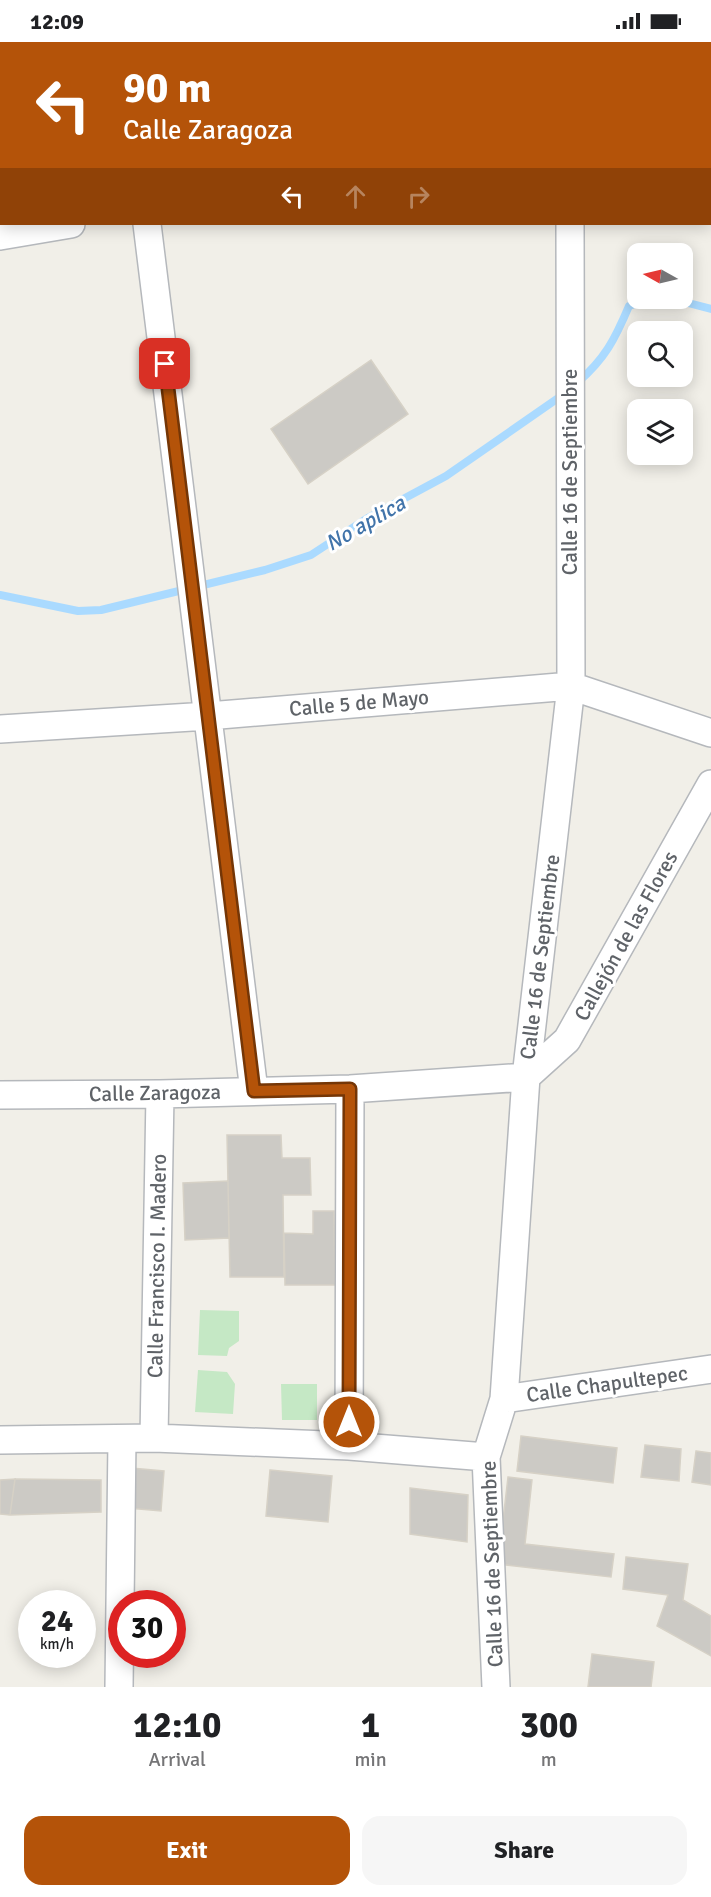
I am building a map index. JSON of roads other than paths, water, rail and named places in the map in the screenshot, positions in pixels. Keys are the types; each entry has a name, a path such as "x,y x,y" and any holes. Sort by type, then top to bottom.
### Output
{"street":[{"path":"0,236 65,225"},
{"path":"147,225 254,1091"},
{"name":"Calle 16 de Septiembre","path":"496,1687 486,1457 504,1399 526,1077 571,686 570,225"},
{"name":"Calle 5 de Mayo","path":"0,729 208,716 571,686 711,733"},
{"name":"Callejón de las Flores","path":"526,1077 567,1040 711,784"},
{"name":"Calle Zaragoza","path":"0,1095 350,1089 526,1077"},
{"path":"349,1446 350,1089"},
{"name":"Calle Francisco I. Madero","path":"154,1438 160,1094"},
{"name":"Calle Chapultepec","path":"504,1399 711,1369"},
{"path":"0,1440 154,1438 349,1446 486,1457"},
{"path":"118,1687 122,1439"}],"waterway":[{"name":"No aplica","path":"693,304 711,309"},
{"name":"No aplica","path":"577,383 608,348 628,309"},
{"name":"No aplica","path":"0,595 78,611 101,610 265,570 311,555 366,519 446,476 564,394"}]}
